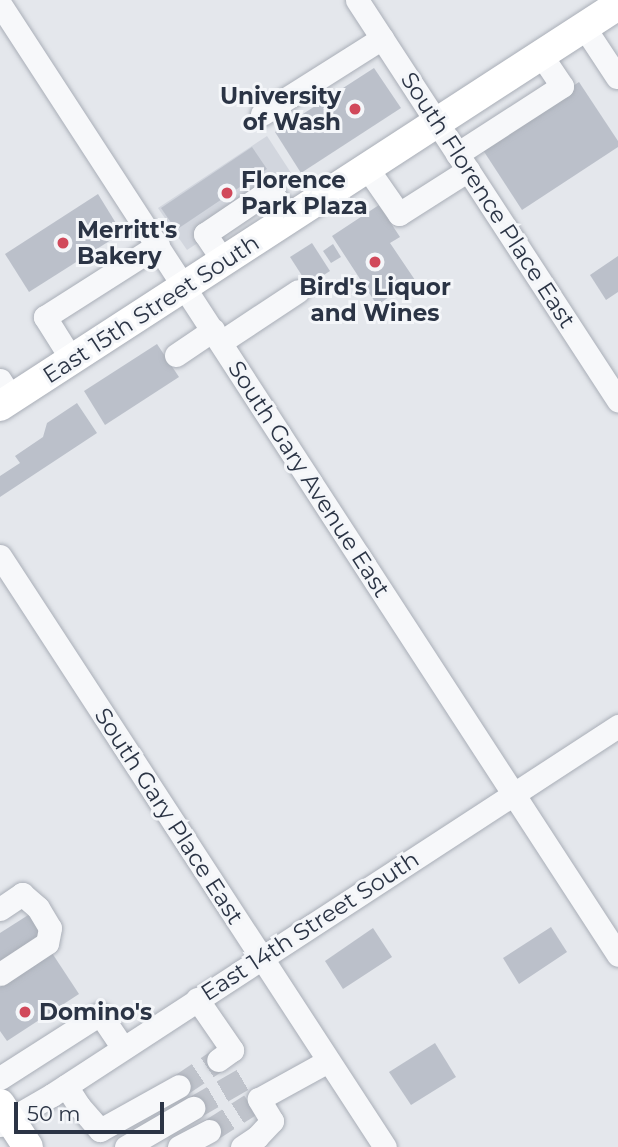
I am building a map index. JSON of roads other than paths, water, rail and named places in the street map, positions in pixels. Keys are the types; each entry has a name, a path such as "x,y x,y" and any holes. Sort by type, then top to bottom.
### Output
{"main road":[{"name":"East 15th Street South","path":"4,395 72,360 541,55 599,12"},
{"path":"3,1116 28,1147"}],"street":[{"name":"South Florence Place East","path":"357,0 618,400"},
{"name":"South Gary Avenue East","path":"0,4 618,955"},
{"path":"599,12 617,77"},
{"path":"262,114 382,38"},
{"path":"367,168 399,214 562,86 541,55"},
{"path":"72,360 45,317 158,245"},
{"path":"176,355 217,336 298,291"},
{"name":"South Gary Place East","path":"0,556 384,1147"},
{"name":"East 14th Street South","path":"3,1116 66,1086 618,726"},
{"path":"0,909 22,894 38,908 50,928 47,943 0,974"},
{"path":"197,999 230,1058"},
{"path":"0,1078 100,1014 122,1048"},
{"path":"242,1147 257,1137 272,1121 254,1097 328,1061"},
{"path":"66,1086 79,1106 108,1139 180,1086"},
{"path":"126,1147 193,1108"},
{"path":"179,1147 209,1131"}],"tunnel":[{"path":"179,1086 218,1060"},
{"path":"193,1108 247,1077"},
{"path":"209,1131 250,1105"}],"place":[{"name":"University of Wash","path":"355,109"},
{"name":"Florence Park Plaza","path":"227,193"},
{"name":"Merritt's Bakery","path":"63,243"},
{"name":"Bird's Liquor and Wines","path":"375,262"},
{"name":"Domino's","path":"25,1012"}]}
